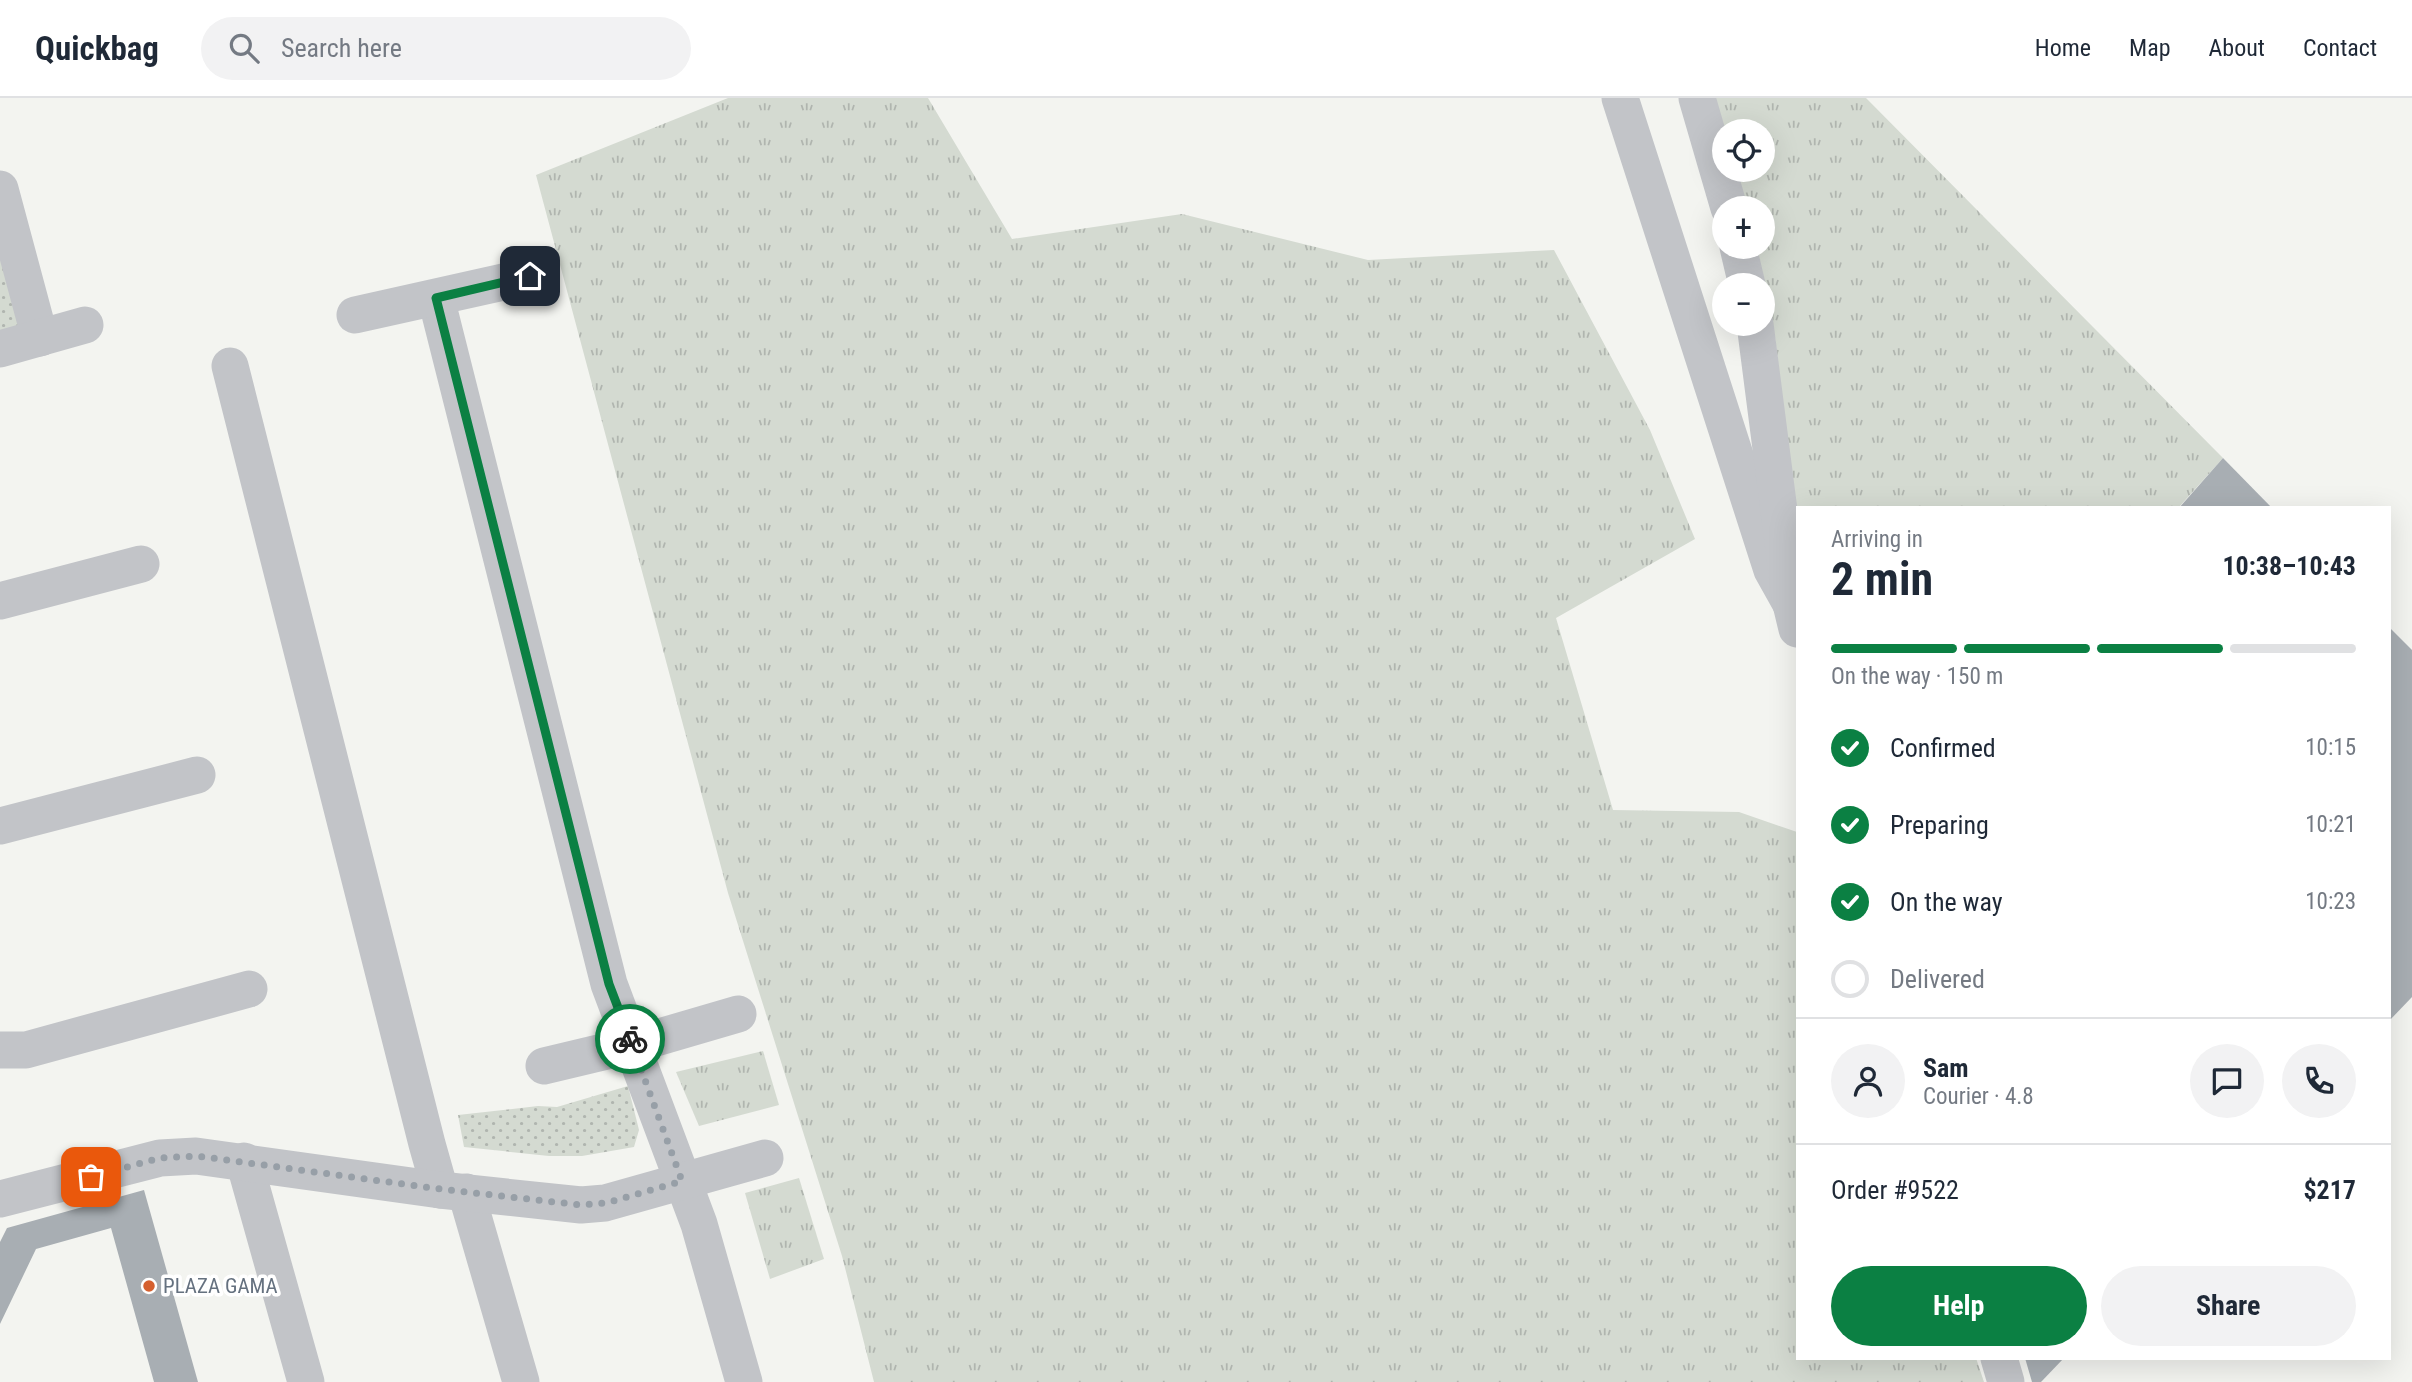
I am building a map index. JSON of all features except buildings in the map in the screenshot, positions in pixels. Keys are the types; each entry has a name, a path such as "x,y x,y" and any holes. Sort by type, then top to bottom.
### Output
{"street":[{"path":"1620,98 1772,570 1794,617"},
{"path":"1697,98 1726,196"},
{"path":"0,189 40,338"},
{"path":"355,315 530,276"},
{"path":"436,298 609,984 699,1224 744,1382"},
{"path":"0,349 85,325"},
{"path":"1757,336 1794,617"},
{"path":"230,366 426,1144 453,1191 521,1382"},
{"path":"0,601 141,565"},
{"path":"0,826 197,775"},
{"path":"0,1050 26,1050 248,989"},
{"path":"544,1066 632,1045 738,1014"},
{"path":"0,1199 160,1158 197,1156 453,1191 581,1205 606,1203 765,1158"},
{"path":"244,1161 306,1382"},
{"path":"2000,1360 2006,1382"}],"green space":[{"path":"728,98 928,98 1012,239 1182,214 1368,260 1554,250 1650,430 1695,539 1556,618 1613,810 1739,812 1796,832 1796,1360 1977,1360 1984,1382 874,1382 842,1256 728,893 536,175"},
{"path":"1713,98 1866,98 2223,458 2180,506 1796,506 1796,519 1775,336 1775,273 1758,273 1754,259 1775,259 1775,196 1738,196 1734,182 1775,182 1775,119 1720,119"},
{"path":"0,251 23,333 0,340"},
{"path":"763,1051 779,1105 699,1126 676,1072"},
{"path":"628,1086 639,1130 634,1147 582,1156 549,1156 464,1147 458,1115 538,1106 557,1107"},
{"path":"799,1178 824,1259 770,1279 745,1193"}],"way so far":[{"path":"91,1177 160,1158 197,1156 440,1189 581,1205 606,1203 682,1181 630,1039"}],"place":[{"name":"PLAZA GAMA","path":"149,1286"}],"route":[{"path":"530,276 436,298 609,984 630,1039"}]}
